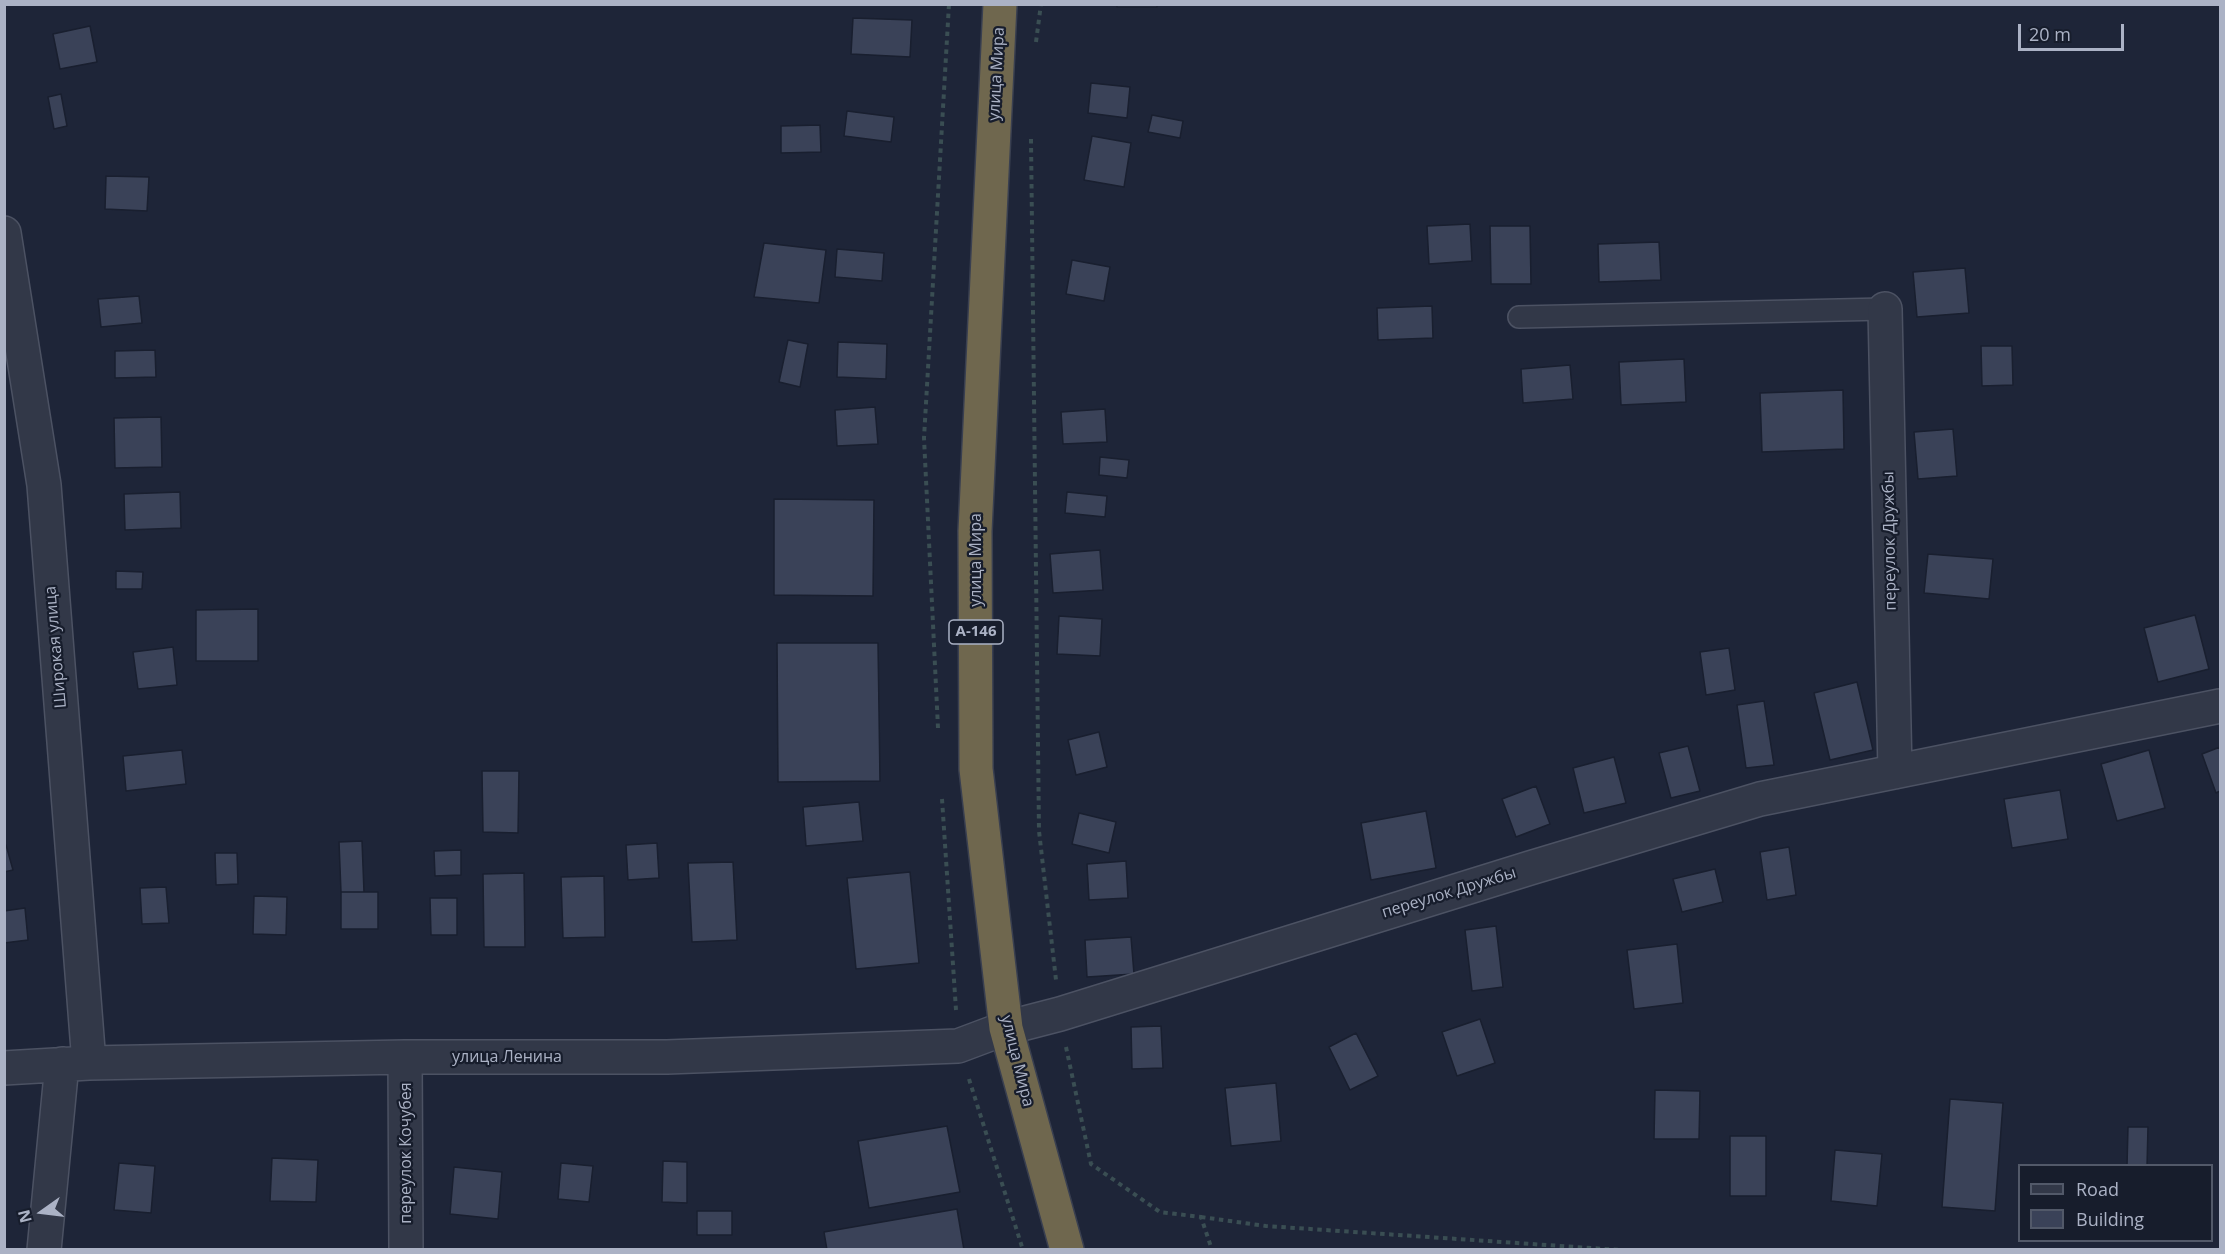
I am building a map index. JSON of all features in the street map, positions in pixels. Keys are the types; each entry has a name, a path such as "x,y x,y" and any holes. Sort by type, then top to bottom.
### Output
{"highway":[{"name":"улица Мира","path":"1000,4 975,531 976,769 1006,1028 1068,1250"}],"street":[{"name":"Широкая улица","path":"4,233 44,484 75,1063 44,1250"},
{"name":"переулок Дружбы","path":"1885,309 1895,772"},
{"name":"переулок Дружбы","path":"1006,1028 1060,1014 1508,874 1760,799 2220,706"},
{"name":"улица Ленина","path":"4,1068 75,1063 405,1057 667,1057 958,1046 1006,1028"},
{"name":"переулок Кочубея","path":"405,1057 406,1250"}],"lane":[{"path":"1519,317 1885,309"}],"path":[{"path":"1035,46 1041,4"},
{"path":"1031,137 1039,831 1060,1014 1091,1164 1160,1212 1266,1226 1620,1250"},
{"path":"1201,1218 1212,1250"}],"building":[{"path":"1117,4 1157,4 1157,7 1117,7"},
{"path":"853,18 912,20 910,57 851,54"},
{"path":"90,26 97,62 60,69 53,34"},
{"path":"1091,83 1130,87 1127,118 1088,113"},
{"path":"61,94 67,126 54,129 48,97"},
{"path":"847,111 894,117 891,142 844,136"},
{"path":"1152,115 1183,121 1180,138 1148,132"},
{"path":"820,125 821,152 781,153 781,126"},
{"path":"1092,136 1131,143 1124,187 1084,180"},
{"path":"106,176 149,177 147,211 105,209"},
{"path":"1470,224 1472,261 1429,264 1427,226"},
{"path":"1490,226 1530,226 1531,284 1491,284"},
{"path":"1659,242 1661,280 1599,282 1598,244"},
{"path":"764,243 826,250 819,303 754,297"},
{"path":"837,249 884,253 882,281 835,277"},
{"path":"1072,260 1110,267 1104,301 1066,294"},
{"path":"1965,268 1969,313 1917,317 1913,272"},
{"path":"139,296 142,323 101,327 98,299"},
{"path":"1432,306 1433,338 1378,340 1377,308"},
{"path":"788,340 808,344 800,387 779,382"},
{"path":"838,342 887,344 886,379 837,377"},
{"path":"1981,346 2012,346 2013,385 1982,386"},
{"path":"155,350 156,377 115,378 115,351"},
{"path":"1684,359 1686,402 1621,405 1619,362"},
{"path":"1570,365 1573,399 1523,403 1521,369"},
{"path":"1843,390 1844,449 1762,452 1760,393"},
{"path":"875,407 878,444 837,446 835,410"},
{"path":"1105,409 1107,442 1063,444 1061,412"},
{"path":"161,417 162,467 115,468 114,418"},
{"path":"1953,429 1957,476 1918,479 1914,432"},
{"path":"1100,457 1129,460 1127,478 1099,475"},
{"path":"180,492 181,528 125,530 124,494"},
{"path":"1067,492 1107,496 1105,517 1065,513"},
{"path":"774,499 874,500 873,596 774,595"},
{"path":"1100,550 1103,590 1053,593 1050,554"},
{"path":"1928,554 1993,559 1989,599 1924,593"},
{"path":"116,571 143,572 142,589 116,589"},
{"path":"258,609 258,661 196,661 196,610"},
{"path":"2195,615 2209,669 2158,682 2144,628"},
{"path":"1059,616 1102,619 1100,656 1057,654"},
{"path":"777,643 878,643 880,781 778,782"},
{"path":"173,647 177,685 138,689 133,652"},
{"path":"1729,648 1735,690 1706,695 1700,652"},
{"path":"1857,682 1873,750 1830,760 1814,693"},
{"path":"1764,701 1774,765 1746,768 1737,705"},
{"path":"1099,732 1107,767 1076,775 1068,740"},
{"path":"1688,746 1700,791 1671,798 1659,753"},
{"path":"2220,747 2220,791 2216,793 2202,754"},
{"path":"182,750 186,784 126,791 123,756"},
{"path":"2149,750 2165,808 2117,821 2101,764"},
{"path":"1614,757 1626,803 1584,813 1573,768"},
{"path":"482,771 519,771 518,833 483,832"},
{"path":"1536,786 1550,824 1516,837 1502,799"},
{"path":"2060,790 2068,839 2012,848 2004,799"},
{"path":"859,802 863,841 806,846 803,807"},
{"path":"1426,811 1436,868 1371,880 1361,823"},
{"path":"1079,813 1116,822 1109,853 1072,844"},
{"path":"362,841 364,892 341,892 339,842"},
{"path":"657,843 659,878 628,880 626,845"},
{"path":"6,845 13,870 4,872 4,846"},
{"path":"1789,847 1796,895 1767,900 1760,852"},
{"path":"461,850 461,875 435,876 434,851"},
{"path":"215,853 237,853 238,884 216,885"},
{"path":"1126,861 1128,898 1089,900 1087,864"},
{"path":"733,862 737,940 692,942 688,863"},
{"path":"1715,869 1723,902 1682,912 1673,879"},
{"path":"910,872 919,963 856,969 847,878"},
{"path":"524,873 525,947 484,947 483,874"},
{"path":"604,876 605,937 563,938 561,877"},
{"path":"166,887 169,923 142,924 140,888"},
{"path":"341,892 378,892 378,929 341,929"},
{"path":"254,896 287,897 286,935 253,934"},
{"path":"430,898 457,898 457,935 431,935"},
{"path":"25,908 28,940 4,943 4,911"},
{"path":"1496,926 1503,987 1472,991 1465,930"},
{"path":"1131,937 1134,974 1087,977 1085,940"},
{"path":"1677,944 1683,1003 1634,1009 1627,950"},
{"path":"1480,1019 1495,1063 1457,1076 1442,1032"},
{"path":"1161,1026 1163,1068 1132,1069 1131,1027"},
{"path":"1356,1033 1378,1076 1350,1090 1329,1047"},
{"path":"1276,1083 1281,1141 1231,1146 1225,1088"},
{"path":"1655,1090 1700,1091 1699,1139 1654,1139"},
{"path":"1950,1099 2003,1103 1995,1211 1942,1207"},
{"path":"947,1126 960,1192 869,1208 858,1141"},
{"path":"2128,1127 2148,1127 2147,1164 2127,1164"},
{"path":"1730,1136 1766,1136 1766,1196 1730,1196"},
{"path":"1835,1150 1882,1154 1877,1206 1831,1201"},
{"path":"272,1158 318,1160 316,1202 270,1201"},
{"path":"663,1161 687,1162 687,1203 662,1202"},
{"path":"119,1163 155,1166 151,1213 114,1210"},
{"path":"561,1163 593,1166 589,1202 558,1199"},
{"path":"454,1167 502,1172 498,1219 450,1214"},
{"path":"957,1209 964,1250 827,1250 824,1232"},
{"path":"697,1211 732,1211 732,1235 697,1235"}]}
